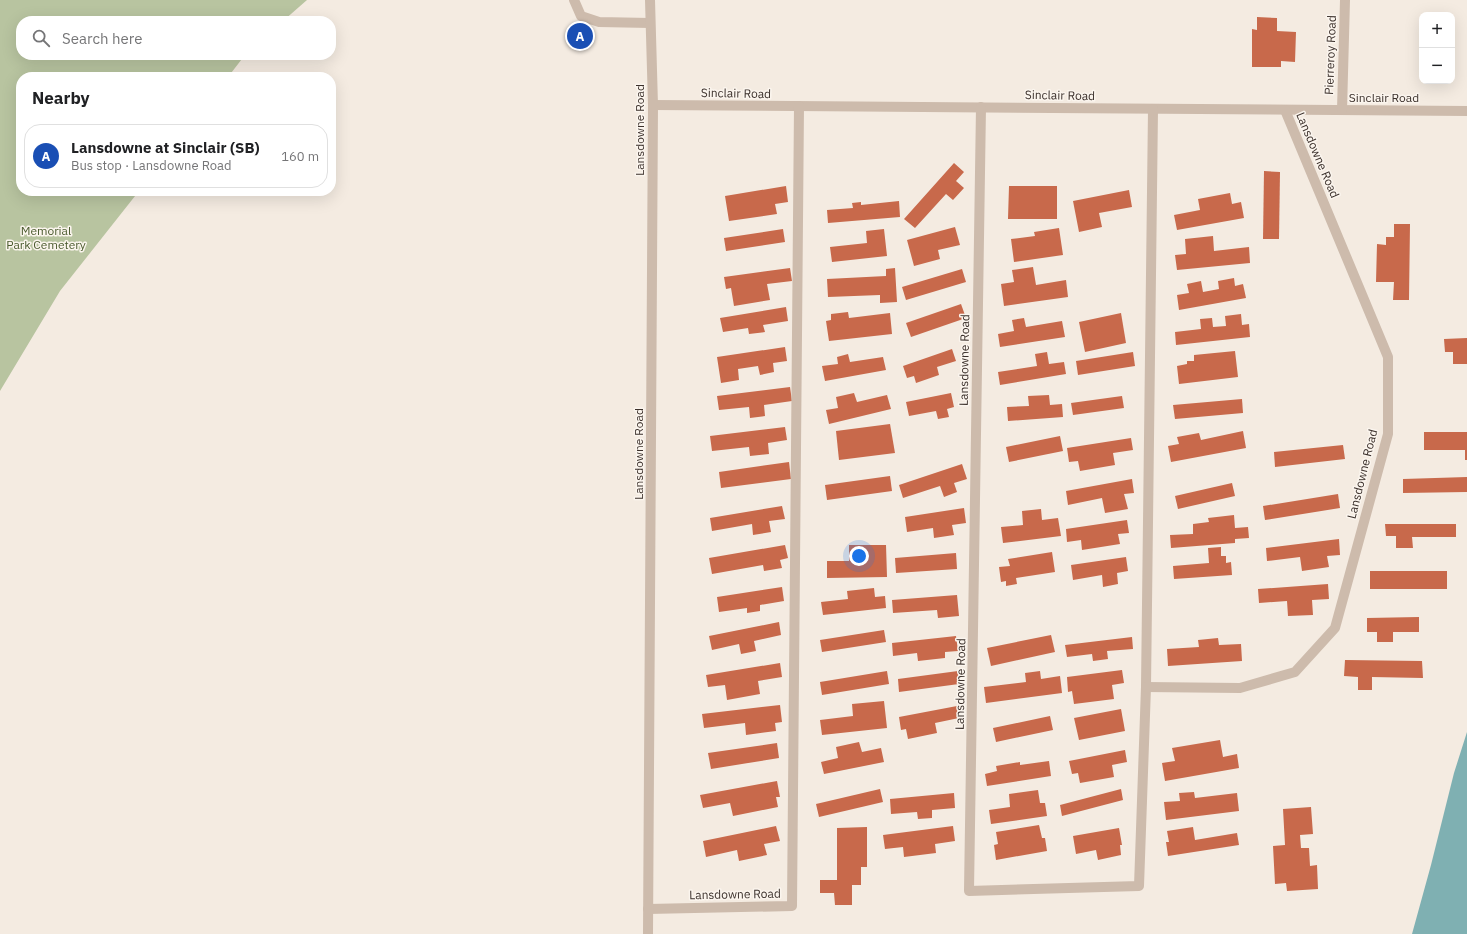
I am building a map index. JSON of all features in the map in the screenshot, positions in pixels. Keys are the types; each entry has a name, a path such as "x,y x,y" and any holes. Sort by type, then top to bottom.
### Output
{"street":[{"path":"574,0 581,16 599,22 650,23"},
{"name":"Lansdowne Road","path":"648,934 653,105 650,0"},
{"name":"Pierreroy Road","path":"1342,110 1345,0"},
{"name":"Sinclair Road","path":"653,105 1467,111"},
{"name":"Lansdowne Road","path":"648,909 792,906 799,106"},
{"name":"Lansdowne Road","path":"981,108 970,891 1139,886 1146,688 1153,109"},
{"name":"Lansdowne Road","path":"1146,688 1240,688 1294,672 1335,628 1388,434 1388,357 1284,110"}],"green space":[{"name":"Memorial Park Cemetery","path":"0,0 307,0 289,16 16,16 16,60 241,60 232,72 16,72 16,196 135,196 60,291 0,391"}],"water":[{"path":"1467,732 1467,934 1412,934 1454,773"}],"building":[{"path":"1257,17 1277,18 1277,31 1296,32 1295,62 1281,61 1281,67 1252,67 1252,29 1257,30"},
{"path":"954,163 964,172 956,181 964,188 953,200 946,194 915,228 904,219"},
{"path":"1264,171 1280,172 1279,239 1263,239"},
{"path":"786,186 788,202 775,204 777,214 729,221 725,196"},
{"path":"1009,186 1057,186 1057,219 1008,219"},
{"path":"1129,190 1132,207 1099,213 1102,227 1079,232 1073,201"},
{"path":"1230,193 1232,204 1241,202 1244,218 1177,230 1174,215 1200,210 1198,199"},
{"path":"899,201 900,217 828,223 827,210 853,208 852,203 861,202 861,205"},
{"path":"1394,224 1410,224 1409,300 1393,300 1394,282 1376,282 1377,244 1386,245 1386,237 1394,237"},
{"path":"955,227 960,245 938,250 940,259 914,266 907,240"},
{"path":"1059,228 1063,255 1014,262 1011,239 1035,236 1034,232"},
{"path":"783,229 785,242 726,251 724,238"},
{"path":"884,229 887,256 832,262 830,247 867,243 866,231"},
{"path":"1213,236 1214,251 1249,247 1250,263 1177,270 1175,255 1186,254 1185,239"},
{"path":"1033,267 1036,285 1066,280 1068,297 1004,306 1001,284 1014,282 1012,270"},
{"path":"790,268 792,281 767,284 770,300 734,306 731,288 726,289 724,277"},
{"path":"895,268 897,302 880,303 880,295 828,297 827,279 886,276 886,269"},
{"path":"962,269 966,282 906,300 902,287"},
{"path":"1234,278 1235,286 1243,284 1246,298 1179,310 1177,295 1189,293 1187,284 1201,281 1203,292 1219,289 1218,281"},
{"path":"961,304 966,318 911,337 906,323"},
{"path":"786,307 788,321 763,325 765,332 749,334 748,328 723,332 720,318"},
{"path":"848,312 849,318 890,313 892,334 829,341 826,321 831,320 831,314"},
{"path":"1121,313 1126,343 1085,352 1079,322"},
{"path":"1241,314 1242,325 1249,324 1250,337 1176,345 1175,332 1201,329 1200,319 1212,318 1213,327 1226,326 1225,316"},
{"path":"1024,318 1026,327 1062,321 1065,337 1000,347 998,334 1014,331 1012,320"},
{"path":"1467,338 1467,364 1453,364 1453,352 1445,352 1444,339"},
{"path":"785,347 787,361 773,363 774,372 760,375 758,366 738,369 739,380 721,383 717,357"},
{"path":"952,349 956,361 937,367 939,375 916,383 914,376 907,378 903,366"},
{"path":"1235,351 1238,377 1179,384 1177,366 1187,364 1187,361 1194,361 1194,355"},
{"path":"1047,352 1049,364 1064,362 1066,374 1000,385 998,372 1037,366 1035,354"},
{"path":"1133,352 1135,366 1078,375 1076,361"},
{"path":"848,354 850,362 883,357 886,370 825,381 822,366 838,364 837,357"},
{"path":"790,387 792,401 764,405 765,416 750,418 749,407 719,410 717,396"},
{"path":"854,393 857,402 887,395 891,409 829,424 826,410 838,408 836,397"},
{"path":"951,393 954,407 947,409 949,417 938,419 936,411 909,416 906,402"},
{"path":"1049,395 1050,405 1062,404 1063,417 1008,421 1007,407 1029,406 1028,396"},
{"path":"1122,396 1124,408 1073,415 1071,403"},
{"path":"1242,399 1243,413 1175,419 1173,405"},
{"path":"890,424 895,453 839,460 836,431"},
{"path":"785,427 787,440 768,443 769,454 750,456 749,447 712,451 710,436"},
{"path":"1243,431 1246,448 1171,462 1168,446 1179,444 1177,437 1199,433 1201,440"},
{"path":"1424,432 1467,432 1467,460 1465,460 1465,450 1424,450"},
{"path":"1060,436 1063,451 1009,462 1006,447"},
{"path":"1131,438 1133,450 1113,453 1115,465 1080,471 1078,461 1069,462 1067,448"},
{"path":"1343,445 1345,459 1275,467 1274,452"},
{"path":"789,462 791,479 721,488 719,472"},
{"path":"962,464 967,479 954,483 957,492 944,497 940,486 903,498 899,485"},
{"path":"890,476 892,491 827,500 825,485"},
{"path":"1467,477 1467,492 1403,493 1403,479"},
{"path":"1132,479 1134,493 1124,494 1128,509 1105,513 1102,498 1068,505 1066,491"},
{"path":"1232,483 1235,496 1178,509 1175,496"},
{"path":"1338,494 1340,508 1265,520 1263,506"},
{"path":"782,506 785,519 769,521 771,532 753,535 752,524 712,531 710,518"},
{"path":"964,508 966,523 952,525 954,535 934,538 933,528 907,532 905,517"},
{"path":"1041,509 1042,520 1058,518 1061,536 1003,543 1001,527 1023,525 1022,511"},
{"path":"1234,515 1235,528 1248,527 1249,538 1235,539 1235,543 1171,548 1170,535 1193,534 1193,524 1209,522 1208,518"},
{"path":"1127,520 1129,533 1118,534 1120,544 1082,550 1081,540 1067,542 1066,529"},
{"path":"1385,524 1456,524 1456,537 1412,537 1413,548 1396,548 1396,536 1386,536"},
{"path":"1339,539 1340,555 1327,556 1329,567 1302,571 1300,557 1267,561 1266,548"},
{"path":"785,545 788,558 780,560 782,568 764,571 763,565 712,574 709,558"},
{"path":"849,545 886,545 887,577 827,578 827,561 849,561"},
{"path":"1221,547 1221,556 1226,556 1226,563 1231,562 1232,575 1174,579 1173,566 1209,563 1208,548"},
{"path":"1052,552 1055,572 1016,578 1017,584 1006,586 1006,581 1001,582 999,567 1010,566 1008,559"},
{"path":"956,553 957,569 896,573 895,558"},
{"path":"1126,557 1128,571 1117,573 1118,584 1103,587 1102,575 1073,580 1071,565"},
{"path":"1370,571 1447,571 1447,589 1370,589"},
{"path":"1328,584 1329,599 1312,600 1313,615 1288,616 1287,601 1259,603 1258,589"},
{"path":"782,587 784,601 760,605 760,611 747,613 747,608 719,612 717,597"},
{"path":"874,588 875,597 885,596 886,608 823,615 821,602 848,599 847,591"},
{"path":"957,595 959,616 938,618 937,610 893,613 892,600"},
{"path":"1419,617 1419,632 1393,632 1393,642 1377,642 1377,632 1367,632 1367,618"},
{"path":"779,622 781,635 754,641 756,651 741,654 739,644 712,650 709,636"},
{"path":"884,630 886,642 822,652 820,640"},
{"path":"1051,635 1055,652 991,666 987,648"},
{"path":"956,636 958,651 945,652 945,658 918,661 917,653 893,656 892,643"},
{"path":"1132,637 1133,649 1107,651 1108,659 1093,661 1092,654 1067,657 1065,645"},
{"path":"1218,638 1219,645 1241,644 1242,661 1168,666 1167,649 1199,647 1198,640"},
{"path":"1345,660 1422,661 1423,678 1372,677 1372,690 1358,690 1358,677 1344,676"},
{"path":"780,663 782,677 758,681 760,694 727,700 725,685 708,687 706,675"},
{"path":"1122,670 1124,683 1112,685 1114,699 1074,704 1072,691 1068,692 1067,677"},
{"path":"887,671 889,684 822,695 820,682"},
{"path":"958,671 959,684 899,692 898,679"},
{"path":"1040,671 1041,679 1060,676 1062,693 986,703 984,687 1026,682 1025,673"},
{"path":"884,701 887,728 822,735 820,720 853,716 852,704"},
{"path":"780,705 782,722 775,723 776,731 746,735 745,723 704,728 702,714"},
{"path":"957,706 959,718 935,723 937,733 908,739 906,729 901,730 899,717"},
{"path":"1121,709 1125,731 1079,740 1074,718"},
{"path":"1050,716 1053,730 996,742 993,728"},
{"path":"1220,740 1223,757 1237,754 1239,768 1165,781 1162,763 1175,761 1172,748"},
{"path":"859,742 862,752 881,748 884,762 824,774 821,762 838,758 836,747"},
{"path":"777,743 779,758 711,769 708,753"},
{"path":"1125,750 1127,762 1112,765 1114,777 1080,783 1078,773 1072,774 1069,761"},
{"path":"1049,761 1051,776 987,786 985,774 997,771 996,766 1020,762 1020,765"},
{"path":"777,781 780,797 776,797 778,807 733,816 730,803 703,808 700,795"},
{"path":"880,789 883,802 819,817 816,804"},
{"path":"1121,789 1123,800 1062,816 1060,805"},
{"path":"1038,790 1040,803 1045,803 1047,816 991,824 989,810 1010,807 1009,794"},
{"path":"1194,792 1195,798 1237,793 1239,811 1166,820 1164,802 1180,801 1179,793"},
{"path":"954,793 955,808 932,810 932,818 918,819 917,812 891,814 890,799"},
{"path":"1311,807 1313,834 1300,835 1301,848 1309,848 1310,866 1317,865 1318,889 1287,891 1286,883 1275,884 1273,846 1285,845 1283,809"},
{"path":"1039,825 1042,838 1045,838 1047,851 996,860 994,845 998,844 996,832"},
{"path":"776,826 780,841 764,844 767,855 739,861 737,850 706,857 703,841"},
{"path":"953,826 955,841 935,844 936,853 904,857 903,847 885,849 883,835"},
{"path":"867,827 867,867 861,867 861,885 852,885 852,905 835,905 834,893 820,893 820,880 837,880 837,828"},
{"path":"1193,827 1195,840 1237,833 1239,845 1168,856 1166,842 1169,842 1167,831"},
{"path":"1119,828 1122,845 1120,845 1121,855 1098,860 1096,850 1076,854 1073,836"}],"place":[{"name":"Lansdowne at Sinclair (SB)","path":"580,36"}]}
